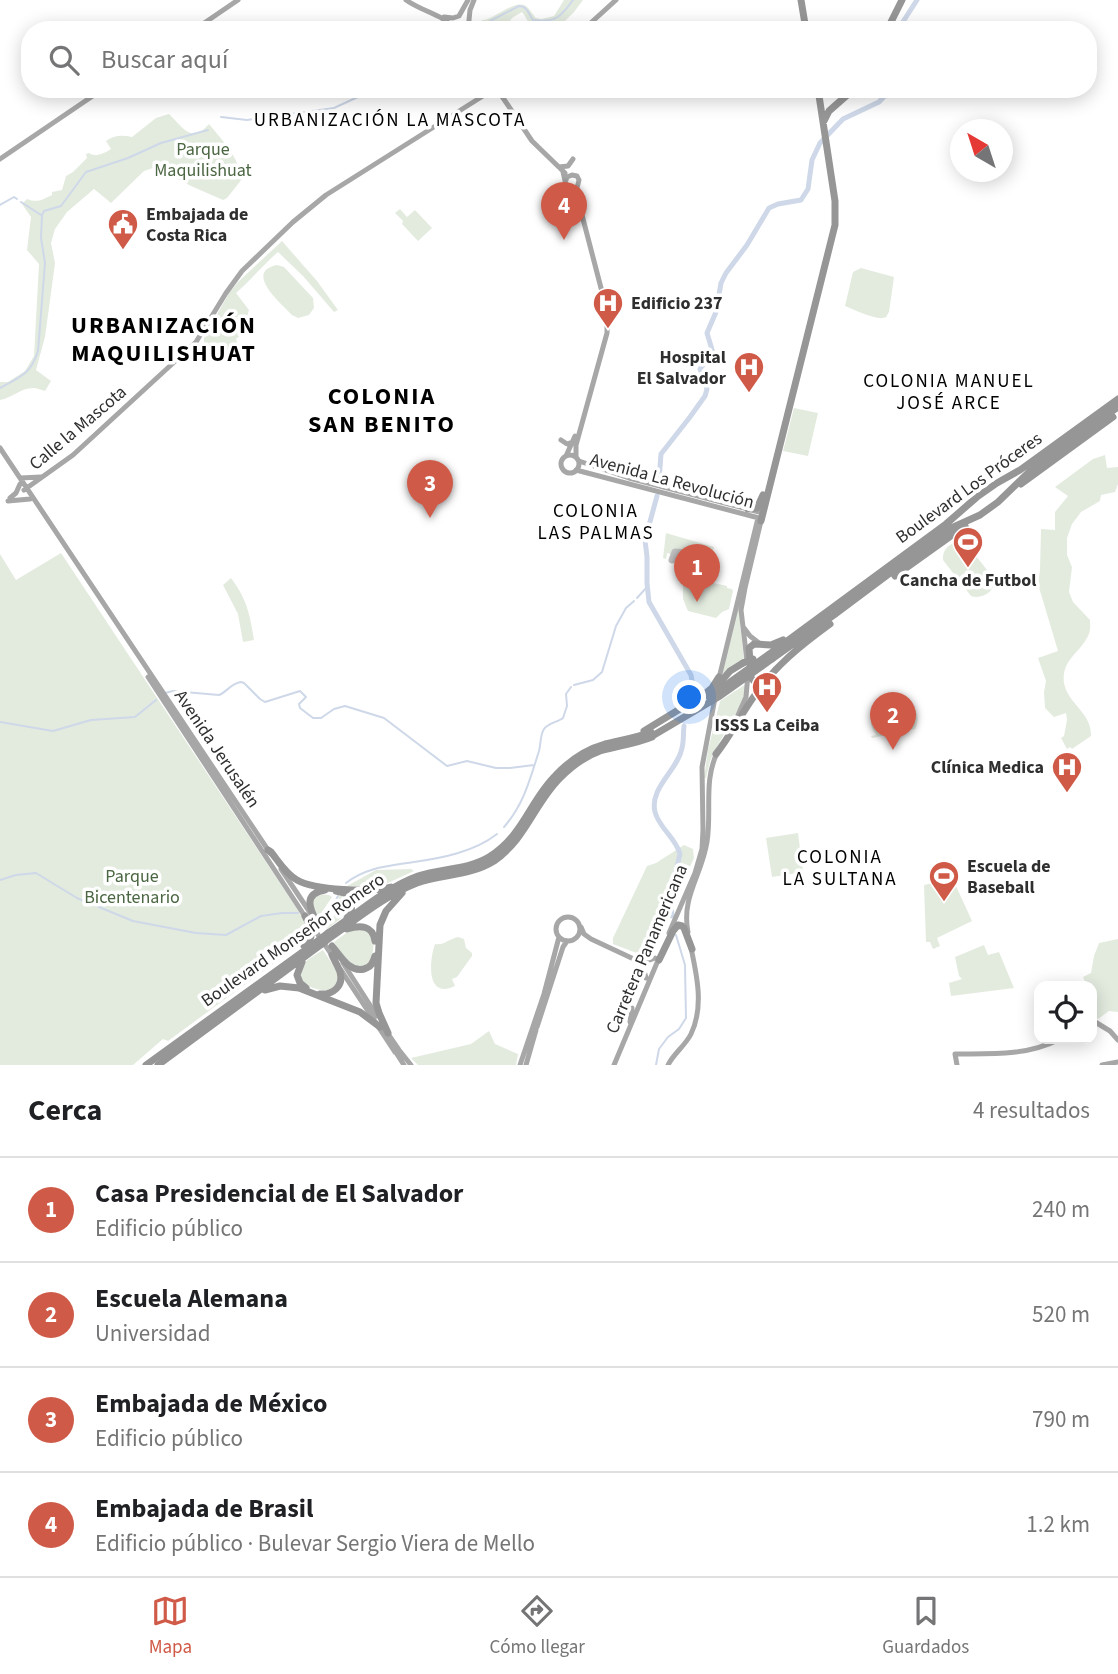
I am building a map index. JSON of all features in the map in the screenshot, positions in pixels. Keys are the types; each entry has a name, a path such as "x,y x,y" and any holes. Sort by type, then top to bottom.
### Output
{"highway":[{"path":"803,0 806,21"},
{"path":"890,21 901,0"},
{"path":"760,520 835,224 835,201 818,98"},
{"path":"820,111 842,98"},
{"path":"824,129 824,118 843,98"},
{"path":"808,329 832,220 819,99 830,103 839,100"},
{"name":"Boulevard Los Próceres","path":"842,606 948,527 971,502 1041,456 1118,399"},
{"name":"Boulevard Los Próceres","path":"948,527 980,514 1004,497 1029,472 1118,407"},
{"path":"1004,497 1118,413"},
{"path":"1072,441 1082,440"},
{"path":"1029,472 999,497 990,497 992,490 1017,476 1041,456"},
{"path":"745,512 757,508 765,496"},
{"path":"760,520 765,496"},
{"path":"983,498 988,501 986,505 948,527 978,500 983,498"},
{"path":"717,686 730,671 783,640 971,502"},
{"path":"716,754 752,698 781,662 980,514"},
{"path":"848,592 878,579"},
{"path":"859,602 878,579"},
{"name":"Boulevard Monseñor Romero","path":"339,929 410,886 467,872 494,861 514,843 548,792 571,769 596,753 636,743 720,696 842,606"},
{"path":"770,675 756,683 751,678 749,648 754,644 774,645 783,640"},
{"path":"624,740 650,729 703,695 719,677"},
{"name":"Boulevard Monseñor Romero","path":"146,1065 172,1050 321,942 330,939 387,892 417,877 471,865 493,854 517,831 546,787 571,762 593,749 653,734"},
{"path":"268,850 287,873 306,884 372,891 389,888 410,877 417,877"},
{"path":"388,1033 376,1003 379,929 386,911 410,886"},
{"path":"319,927 309,902 314,893 323,890 342,892 352,903 350,914 339,929"},
{"path":"241,1000 280,962 311,939 312,931 305,916"},
{"path":"657,959 678,925 684,928 692,949"},
{"path":"330,939 351,968 360,969 373,962 376,939 372,931 361,926 339,929"},
{"name":"Boulevard Monseñor Romero","path":"241,1000 306,957 321,942"},
{"path":"306,957 298,971 299,981 306,988 327,995 337,988 341,979 332,955"},
{"path":"241,1000 271,988 292,986 360,1013 380,1027"},
{"name":"Boulevard Monseñor Romero","path":"158,1065 172,1050"}],"main road":[{"path":"201,21 232,0"},
{"path":"207,21 238,0"},
{"path":"407,0 423,9 453,18 462,13 468,0"},
{"path":"468,21 474,0"},
{"path":"593,21 616,0"},
{"path":"462,13 466,21"},
{"path":"441,16 447,21"},
{"path":"0,157 84,98"},
{"path":"0,157 89,98"},
{"name":"Calle la Mascota","path":"28,493 36,482 84,446 196,342 242,271 293,222 326,195 482,98"},
{"path":"502,98 532,141 566,176 566,185 574,187"},
{"path":"557,167 566,167 573,159"},
{"path":"566,176 577,176 579,182 574,187"},
{"path":"574,187 608,318 607,333 576,449 576,470 569,473 562,469 562,460 574,442 604,323 603,306 574,187"},
{"path":"561,440 567,444 574,442"},
{"name":"Avenida Jerusalén","path":"0,449 319,927 330,939 407,1065"},
{"name":"Avenida Jerusalén","path":"0,454 20,481"},
{"path":"566,456 572,455 578,459"},
{"name":"Avenida La Revolución","path":"578,459 604,471 745,512 760,520"},
{"name":"Avenida La Revolución","path":"576,470 745,512"},
{"path":"28,493 8,500 16,493 20,481 46,476"},
{"name":"Avenida Jerusalén","path":"28,493 305,916 407,1065"},
{"path":"745,512 754,520 760,520"},
{"name":"Carretera Panamericana","path":"668,1065 690,1035 697,1014 698,983 686,909 707,843 710,820 709,778 716,754 746,697 748,673 742,623 743,594 760,520"},
{"name":"Carretera Panamericana","path":"614,1065 695,873 702,849 702,767 719,677 760,520"},
{"path":"742,623 747,633 762,645"},
{"path":"522,1065 559,937 556,928 563,917 573,917 584,934 591,939 638,961 657,959"},
{"path":"574,940 581,928"},
{"path":"559,937 567,941 591,939"},
{"path":"522,1065 567,941"},
{"path":"638,961 646,978"},
{"path":"522,1065 544,994"},
{"path":"631,1027 632,1008"},
{"path":"1097,1023 1110,1031 1118,1041"},
{"path":"525,1056 536,1030"},
{"path":"957,1065 955,1055 1017,1053 1048,1044"},
{"path":"1102,1065 1118,1062"}],"green space":[{"path":"564,0 583,0 565,21 527,21 522,12 510,21 481,21 519,4 526,6 536,18 554,16"},
{"name":"Parque Maquilishuat","path":"169,114 192,133 203,130 209,124 234,156 242,179 223,200 153,168 144,171 111,203 94,189 67,212 55,229 51,243 55,263 45,337 36,370 51,381 45,391 29,388 0,400 0,382 8,382 25,371 34,356 39,264 27,250 31,217 22,204 27,199 40,200 52,195 52,192 62,190 66,176 87,158 86,154 97,155 111,149 106,141 109,139 119,136 132,137 156,118"},
{"path":"400,209 407,217 415,210 432,228 418,241 395,213"},
{"path":"282,241 338,310 334,312 278,252 236,293 249,310 247,317 251,326 236,339 238,345 221,357 204,342 204,338 229,293"},
{"path":"277,265 284,267 313,298 314,308 309,315 298,318 292,315 268,288 264,274 267,269"},
{"path":"861,268 894,277 886,317 872,317 845,306 853,272"},
{"path":"794,408 818,413 808,456 783,451"},
{"path":"1105,455 1107,468 1118,467 1115,492 1101,495 1100,501 1081,512 1072,524 1067,538 1067,555 1072,567 1069,592 1073,602 1090,620 1090,628 1085,642 1065,668 1064,683 1070,697 1088,721 1091,736 1072,749 1067,749 1061,738 1064,736 1066,713 1054,717 1045,708 1046,681 1038,658 1058,651 1038,584 1041,529 1055,530 1055,512 1068,496 1055,487 1093,459"},
{"path":"666,533 714,547 706,576 682,571 685,556 690,557 691,551 675,550 671,554 667,553 666,559 663,558"},
{"name":"Cancha de Futbol","path":"960,541 966,543 994,579 991,591 984,596 971,596 943,560 947,547"},
{"name":"Parque Bicentenario","path":"61,553 309,927 307,939 168,1041 163,1039 133,1065 0,1065 0,554 16,580"},
{"path":"231,578 247,608 254,640 243,642 238,614 223,585"},
{"path":"688,579 732,589 729,609 716,618 688,611 683,599 683,581"},
{"path":"741,590 740,624 744,659 722,675"},
{"path":"746,684 743,701 715,750 704,778 720,701"},
{"path":"907,704 914,708 917,714 915,729 872,738 871,736 876,735 872,728 872,716 877,710"},
{"path":"798,833 803,872 772,877 766,838"},
{"path":"684,845 693,849 694,858 647,957 613,944 613,938 647,866"},
{"name":"Escuela de Baseball","path":"946,864 972,921 937,938 940,946 933,949 930,942 926,942 924,885 933,883 929,870"},
{"path":"376,870 414,871 377,888 347,886"},
{"path":"319,894 332,897 322,912 327,918 333,917 341,905 337,902 340,895 349,904 344,915 327,929 314,911 312,901"},
{"path":"366,928 374,941 372,959 366,965 354,967 334,942 349,931"},
{"path":"458,937 464,939 472,956 457,977 452,979 455,986 439,988 434,983 431,968 435,944"},
{"path":"1118,939 1118,1012 1109,1011 1098,1019 1097,981 1085,981 1083,977 1091,973 1099,943"},
{"path":"984,945 988,955 999,952 1014,988 951,996 949,983 962,979 955,957"},
{"path":"323,950 338,973 338,981 331,990 311,987 299,976 304,963"},
{"path":"489,1031 495,1044 518,1054 516,1065 418,1065 411,1058 471,1044"}],"waterway":[{"path":"547,21 561,15 573,0"},
{"path":"904,21 917,0"},
{"path":"490,21 519,6 526,9 533,20 547,21"},
{"path":"221,117 247,120 334,108 356,98"},
{"path":"659,480 661,454 705,396 707,389 700,369 713,353 707,333 716,312 721,283 726,273 769,208 801,200 808,189 812,160 820,143 843,119 883,98"},
{"path":"0,388 28,370 38,351 45,263 41,238 44,211 61,206 86,172 161,143 208,130"},
{"path":"0,205 14,197 17,199"},
{"path":"21,202 41,215"},
{"path":"657,496 645,540 649,602 691,675 692,698"},
{"path":"637,598 647,587"},
{"path":"574,685 593,680 602,672 616,626 626,608 634,601"},
{"path":"165,693 173,691 219,695 241,682 265,702 300,691 306,697 299,704 300,708 313,718 321,718 334,709 345,706 384,718 447,766 467,761 496,768 534,765"},
{"path":"504,827 526,791 543,731 548,725 563,718 567,706 566,694 571,687"},
{"path":"0,722 53,731 91,720 135,717 156,700"},
{"path":"672,916 670,896 680,854 657,818 654,803 660,787 679,756 683,745 684,726"},
{"path":"346,883 379,868 457,853 497,834"},
{"path":"0,880 36,873 77,898 133,921 196,933 226,935 261,916 298,913"},
{"path":"318,916 330,912 338,896"},
{"path":"656,1065 659,1049 686,1018 685,965 676,935"}],"taxiway":[{"path":"672,560 675,552 686,553"}],"place":[{"name":"Embajada de Brasil","path":"564,240"},
{"name":"Embajada de Costa Rica","path":"123,251"},
{"name":"Edificio 237","path":"608,330"},
{"name":"Hospital El Salvador","path":"749,394"},
{"name":"Embajada de México","path":"430,518"},
{"name":"Cancha de Futbol","path":"968,569"},
{"name":"Casa Presidencial de El Salvador","path":"697,602"},
{"name":"ISSS La Ceiba","path":"767,714"},
{"name":"Escuela Alemana","path":"893,750"},
{"name":"Clínica Medica","path":"1067,794"},
{"name":"Escuela de Baseball","path":"944,903"}],"district":[{"name":"URBANIZACIÓN LA MASCOTA","path":"390,120"},
{"name":"URBANIZACIÓN MAQUILISHUAT","path":"164,339"},
{"name":"COLONIA MANUEL JOSÉ ARCE","path":"949,392"},
{"name":"COLONIA SAN BENITO","path":"382,410"},
{"name":"COLONIA LAS PALMAS","path":"596,522"},
{"name":"COLONIA LA SULTANA","path":"840,868"}]}
